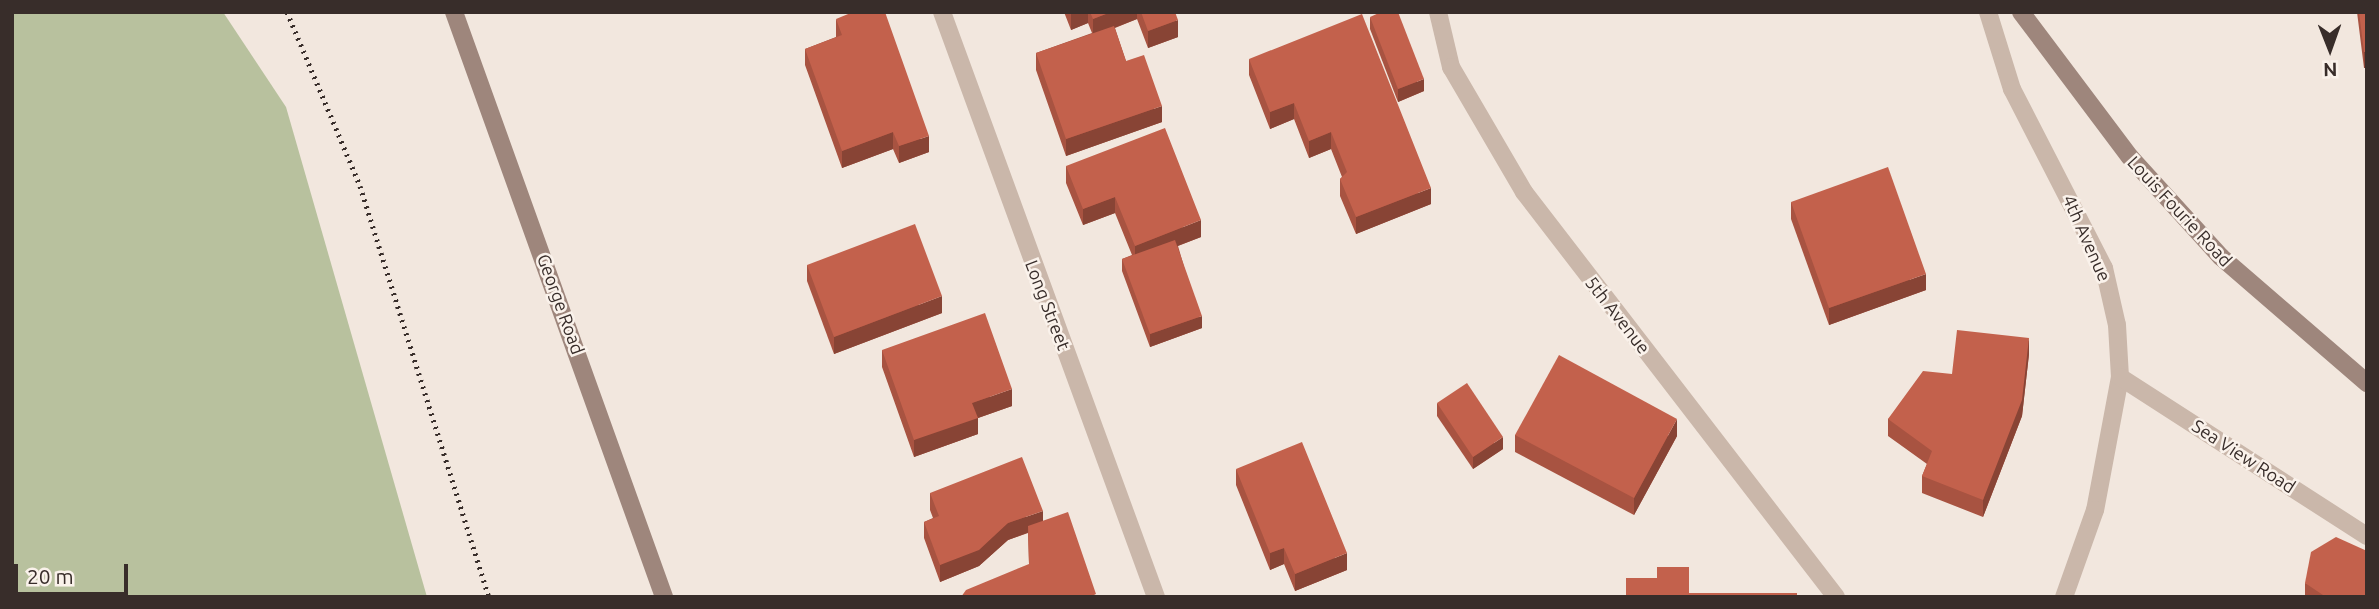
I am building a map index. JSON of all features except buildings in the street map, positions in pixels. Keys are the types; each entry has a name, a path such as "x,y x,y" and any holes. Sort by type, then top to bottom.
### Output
{"street":[{"name":"George Road","path":"454,12 664,597"},
{"name":"Long Street","path":"942,12 1156,597"},
{"name":"5th Avenue","path":"1438,12 1451,67 1524,192 1836,597"},
{"name":"4th Avenue","path":"1988,12 2012,89 2104,268 2117,325 2120,377 2095,510 2064,597"},
{"name":"Louis Fourie Road","path":"2021,12 2130,157 2221,257 2367,383"},
{"name":"Sea View Road","path":"2120,377 2367,536"}],"green space":[{"path":"12,12 223,12 286,107 427,597 12,597"}],"railway":[{"path":"287,12 360,186 489,597"}]}
